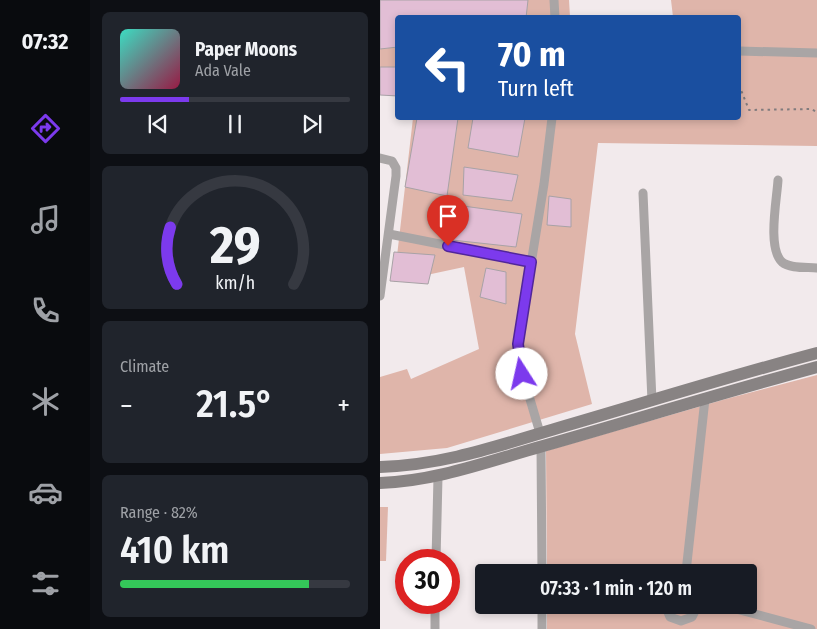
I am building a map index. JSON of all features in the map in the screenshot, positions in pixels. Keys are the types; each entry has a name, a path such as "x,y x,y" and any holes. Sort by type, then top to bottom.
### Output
{"main road":[{"path":"380,467 409,466 457,458 817,353"},
{"path":"380,483 438,477 817,367"}],"street":[{"path":"554,0 555,15"},
{"path":"741,51 817,53"},
{"path":"540,433 519,362 518,344 544,184 552,120"},
{"path":"380,158 392,161 396,168 390,234 380,296"},
{"path":"778,180 774,229 777,256 783,263 791,266 817,268"},
{"path":"643,193 652,400"},
{"path":"390,234 531,262"},
{"path":"687,564 705,399"},
{"path":"541,446 542,564"},
{"path":"436,549 438,477"},
{"path":"435,614 435,629"},
{"path":"542,614 542,629"},
{"path":"668,614 681,625 694,614"},
{"path":"755,614 811,629"}],"path":[{"path":"741,90 750,110 811,109 817,112"}],"shaded area":[{"path":"380,0 569,0 570,15 395,15 395,67 380,67"},
{"path":"671,0 817,0 817,146 598,143 575,334 592,404 447,448 380,454 380,377 407,369 411,379 479,349 464,267 394,282 413,120 741,120 741,15 673,15"},
{"path":"817,375 817,629 547,629 547,614 757,614 757,564 547,564 546,451"},
{"path":"380,507 388,507 386,561 380,561"}],"building":[{"path":"380,0 528,0 526,15 395,15 395,47 380,49"},
{"path":"380,67 395,67 395,96 380,95"},
{"path":"417,120 458,120 447,196 405,187"},
{"path":"473,120 525,120 518,157 468,148"},
{"path":"464,167 518,175 512,201 463,195"},
{"path":"549,196 571,199 571,227 547,225"},
{"path":"463,206 522,214 516,247 452,240"},
{"path":"394,252 435,255 428,284 390,281"},
{"path":"486,268 506,272 506,304 480,297"}],"route":[{"path":"448,246 531,262 518,344 522,374"}]}
